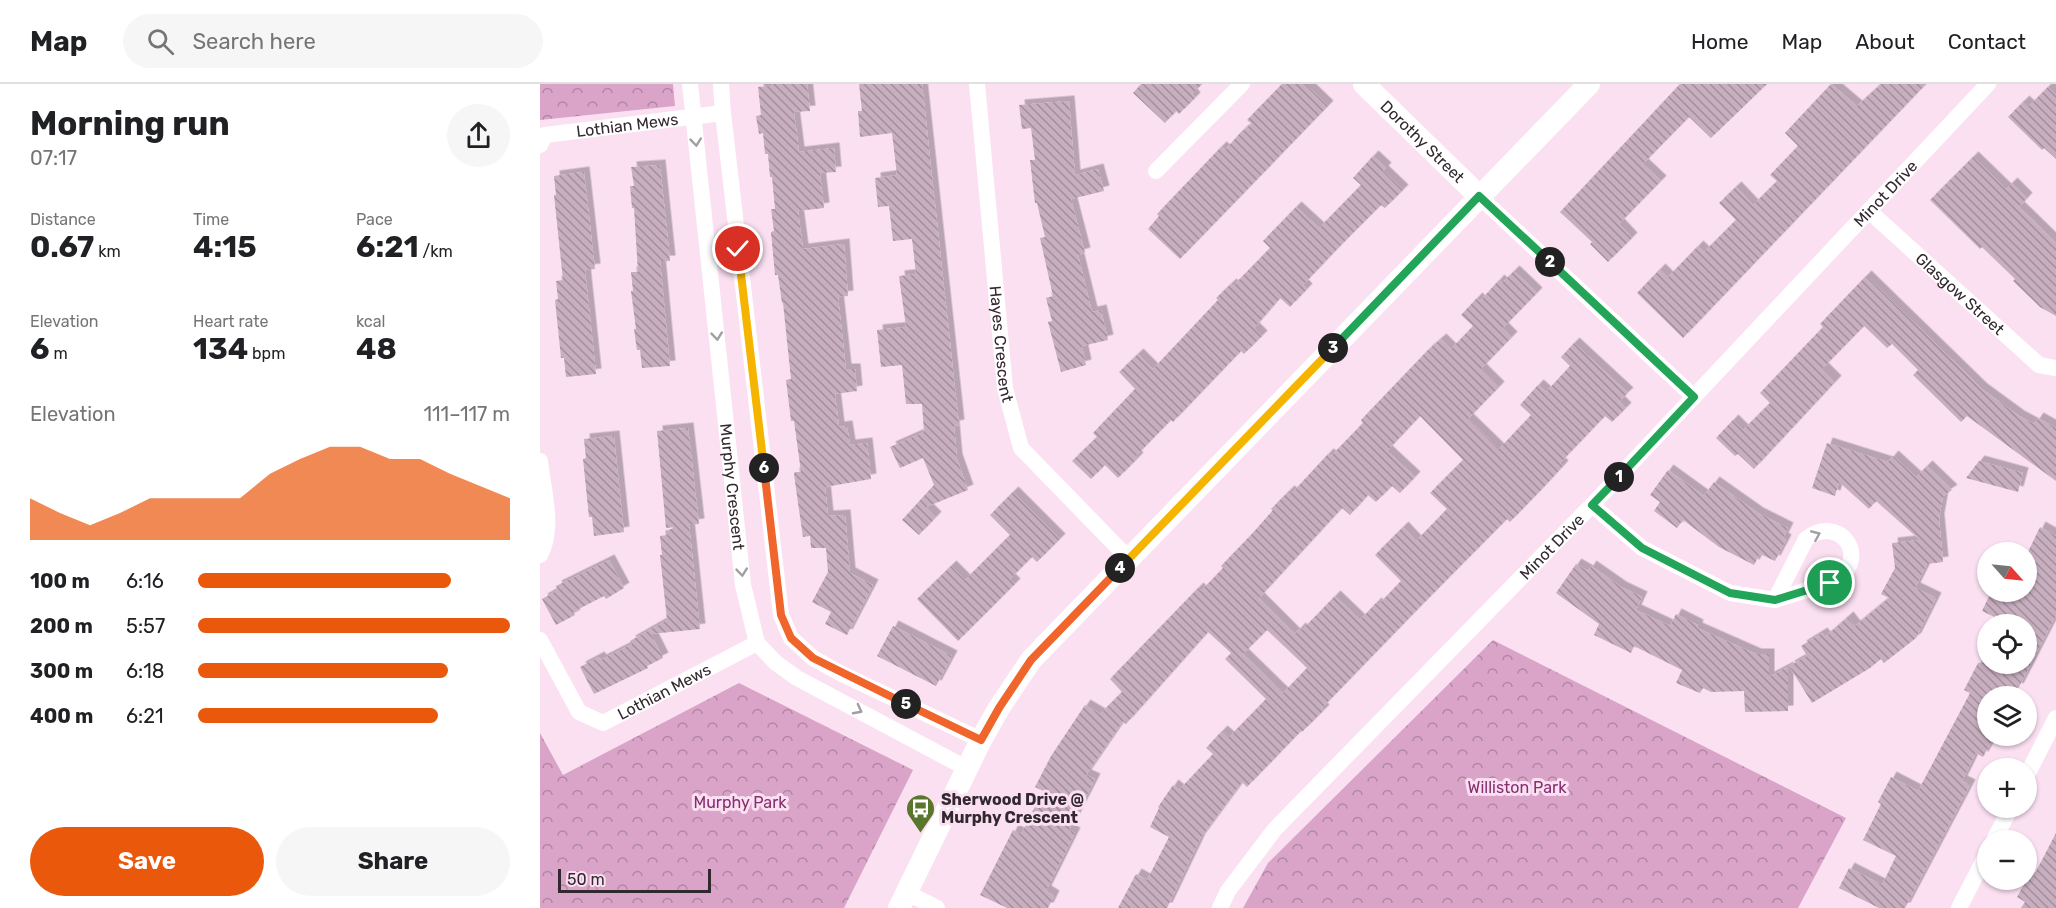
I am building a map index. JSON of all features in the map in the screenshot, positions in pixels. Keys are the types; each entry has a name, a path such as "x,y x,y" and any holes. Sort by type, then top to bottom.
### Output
{"street":[{"name":"Murphy Crescent","path":"690,84 743,585 757,643"},
{"name":"Murphy Crescent","path":"721,84 781,615 791,638 813,658 981,740"},
{"name":"Hayes Crescent","path":"977,84 1005,388 1021,448 1129,559"},
{"path":"1156,171 1242,84"},
{"name":"Dorothy Street","path":"1364,84 1479,196 1694,397"},
{"path":"937,908 903,900 981,740 1031,660 1589,84"},
{"name":"Minot Drive","path":"1220,908 1228,891 1275,829 1592,505 1989,84"},
{"name":"Lothian Mews","path":"540,145 545,135 723,113"},
{"name":"Glasgow Street","path":"1869,211 2039,365 2056,368"},
{"path":"540,461 547,537 540,555"},
{"path":"1592,505 1642,548 1730,593 1775,600 1838,580 1850,566 1852,557 1851,548 1846,540 1831,531 1822,531 1806,539 1775,600"},
{"name":"Lothian Mews","path":"540,640 579,712 603,723 757,643"},
{"path":"757,643 776,663 797,678 968,769"},
{"path":"2036,758 2056,718"},
{"path":"1959,908 1977,873"}],"green space":[{"path":"540,84 673,84 675,106 540,120"},
{"name":"Williston Park","path":"1493,640 1846,818 1798,908 1243,908 1268,863"},
{"name":"Murphy Park","path":"739,683 913,770 844,908 540,908 540,733 563,775"}],"building":[{"path":"771,84 807,84 810,111 794,112 799,152 834,148 836,172 820,173 824,208 798,211 803,249 844,244 848,296 838,297 846,369 855,369 857,391 835,394 839,427 847,426 850,445 867,443 871,479 825,487 828,516 845,515 850,573 873,585 847,635 825,624 831,612 812,602 828,572 826,548 811,548 810,536 803,537 797,496 794,474 801,472 786,380 791,379 783,303 778,275 775,275 771,232 774,231 771,209 775,209 772,177 770,177 768,154 765,154 763,133 759,134 756,116 761,115 758,87 772,86"},
{"path":"859,84 922,84 959,425 954,426 957,459 968,490 926,507 936,517 919,535 902,520 934,485 923,458 900,468 890,447 924,432 922,404 906,404 902,365 881,367 877,330 906,327 899,276 916,274 912,239 893,241 889,206 878,207 875,178 897,175 892,133 860,137 858,111 862,111"},
{"path":"1141,84 1202,84 1192,94 1195,98 1179,114 1176,111 1165,123 1133,93"},
{"path":"1282,84 1305,84 1328,106 1180,259 1148,229 1159,216 1157,214 1221,147 1225,150 1241,132 1252,124 1247,120"},
{"path":"1680,84 1767,84 1711,138 1689,117 1643,164 1661,181 1619,224 1632,238 1608,262 1590,244 1592,242 1560,212"},
{"path":"1831,84 1857,106 1881,84 1926,84 1683,338 1637,293 1660,269 1668,277 1698,246 1704,252 1736,220 1719,203 1736,187 1753,205 1777,181 1770,175 1798,146 1785,133"},
{"path":"2048,87 2056,95 2056,159 2044,148 2042,150 2008,117 2024,101 2029,106"},
{"path":"1069,101 1075,175 1098,169 1104,191 1071,199 1085,253 1078,255 1092,312 1101,310 1108,340 1082,346 1086,365 1061,372 1048,322 1052,321 1046,298 1053,296 1040,238 1045,237 1037,203 1035,203 1030,160 1035,160 1031,128 1022,129 1019,105"},
{"path":"1373,156 1386,168 1383,171 1403,190 1385,208 1381,205 1341,245 1303,285 1307,289 1290,307 1280,298 1254,328 1262,336 1244,354 1241,351 1173,422 1171,420 1118,478 1105,465 1091,479 1072,461 1097,437 1093,433 1135,389 1119,372 1138,354 1153,369 1218,300 1216,298 1231,284 1233,286 1270,248 1263,241 1296,207 1319,228 1361,185 1353,178"},
{"path":"1973,157 2006,189 2012,183 2027,198 2019,207 2056,243 2056,316 2040,307 2013,281 2015,279 1982,247 1980,249 1930,200"},
{"path":"660,165 670,261 660,261 670,366 642,368 634,329 636,329 631,291 633,291 631,272 638,272 634,208 632,208 630,186 634,186 631,167"},
{"path":"584,172 595,269 585,270 596,374 566,377 564,358 561,358 555,300 558,299 556,281 563,280 554,176"},
{"path":"1514,271 1537,293 1503,328 1512,337 1481,369 1499,387 1468,419 1499,449 1531,415 1520,405 1538,385 1546,392 1570,366 1561,357 1574,343 1628,393 1619,401 1626,408 1612,422 1605,416 1560,463 1563,466 1541,490 1510,522 1507,519 1415,612 1322,708 1324,710 1247,787 1242,782 1200,839 1167,908 1118,908 1136,874 1147,880 1169,837 1150,827 1158,807 1173,785 1179,790 1213,754 1206,748 1222,731 1229,737 1266,699 1225,659 1231,653 1208,632 1126,724 1123,721 1086,775 1095,779 1069,830 1075,833 1046,891 1054,896 1048,908 1007,908 980,895 1013,830 1021,834 1043,791 1035,787 1051,756 1085,705 1100,714 1122,692 1110,679 1198,588 1201,591 1273,510 1271,509 1289,491 1292,493 1328,454 1331,456 1363,423 1361,420 1428,350 1441,339 1451,349 1473,326 1461,315 1477,298 1480,301 1499,280 1502,283","holes":["1420,416 1463,460 1430,493 1447,509 1416,541 1403,527 1375,555 1401,581 1360,620 1335,596 1302,630 1300,628 1295,634 1259,598 1342,508 1350,515 1368,495 1376,502 1392,486 1400,493 1415,477 1387,451","1267,630 1307,668 1283,693 1243,654"]},
{"path":"1866,276 1982,389 2034,424 2038,418 2056,428 2056,481 1967,416 1961,422 1913,375 1918,370 1892,344 1887,348 1864,326 1823,368 1836,381 1754,469 1738,454 1735,456 1716,438 1733,420 1743,430 1770,403 1760,393 1823,327 1820,324"},
{"path":"688,428 699,524 689,525 700,629 651,634 663,658 647,666 648,668 594,694 580,667 599,657 601,660 632,644 630,641 667,620 660,536 667,535 667,531 675,527 666,528 657,431"},
{"path":"614,436 624,532 594,536 592,517 589,517 583,459 586,458 584,439"},
{"path":"1827,443 1888,462 1893,456 1916,477 1927,466 1952,490 1943,496 1939,519 1943,562 1927,564 1915,588 1936,598 1916,638 1884,663 1881,659 1812,703 1789,666 1807,656 1801,646 1822,633 1825,637 1848,617 1855,626 1889,598 1881,594 1895,568 1892,543 1920,540 1876,501 1869,509 1839,482 1835,496 1812,488"},
{"path":"1979,461 2023,473 2018,492 1966,478"},
{"path":"1668,470 1704,496 1714,482 1758,513 1788,528 1783,538 1786,540 1775,561 1760,554 1754,565 1719,547 1683,520 1677,528 1654,511 1660,502 1650,495"},
{"path":"1013,492 1060,539 1037,562 1032,557 1010,579 1015,584 958,641 917,599 951,566 965,580 1010,535 990,515"},
{"path":"2040,527 2056,536 2056,615 2037,652 2037,614 1988,614 1982,611 1986,602 2037,602 2037,542 2033,542"},
{"path":"609,560 624,588 606,599 604,596 573,612 575,615 556,625 542,599 558,590 556,586"},
{"path":"1576,564 1588,571 1591,566 1621,587 1642,597 1636,610 1670,626 1676,614 1698,625 1697,628 1756,654 1769,654 1769,677 1788,667 1788,711 1745,712 1744,691 1711,692 1703,688 1700,693 1676,683 1682,670 1634,646 1631,653 1594,635 1599,624 1556,593"},
{"path":"893,626 952,656 936,686 877,656"},
{"path":"1977,665 1977,674 2026,674 2020,686 1977,686 1977,746 1989,746 1983,757 1976,753 1962,781 1970,785 1905,908 1879,908 1839,888 1849,868 1882,885 1896,856 1863,840 1881,804 1878,802 1891,777 1918,791 1970,693 1964,690"},
{"path":"2056,833 2056,908 2021,908 2025,902 2017,897 2021,890 2037,890 2037,869"}],"place":[{"name":"Sherwood Drive @ Murphy Crescent","path":"920,834"}],"route":[{"path":"738,249 781,615 791,638 813,658 840,673 981,740 1031,660 1479,196 1694,397 1592,505 1642,548 1730,593 1775,600 1830,583"}]}
